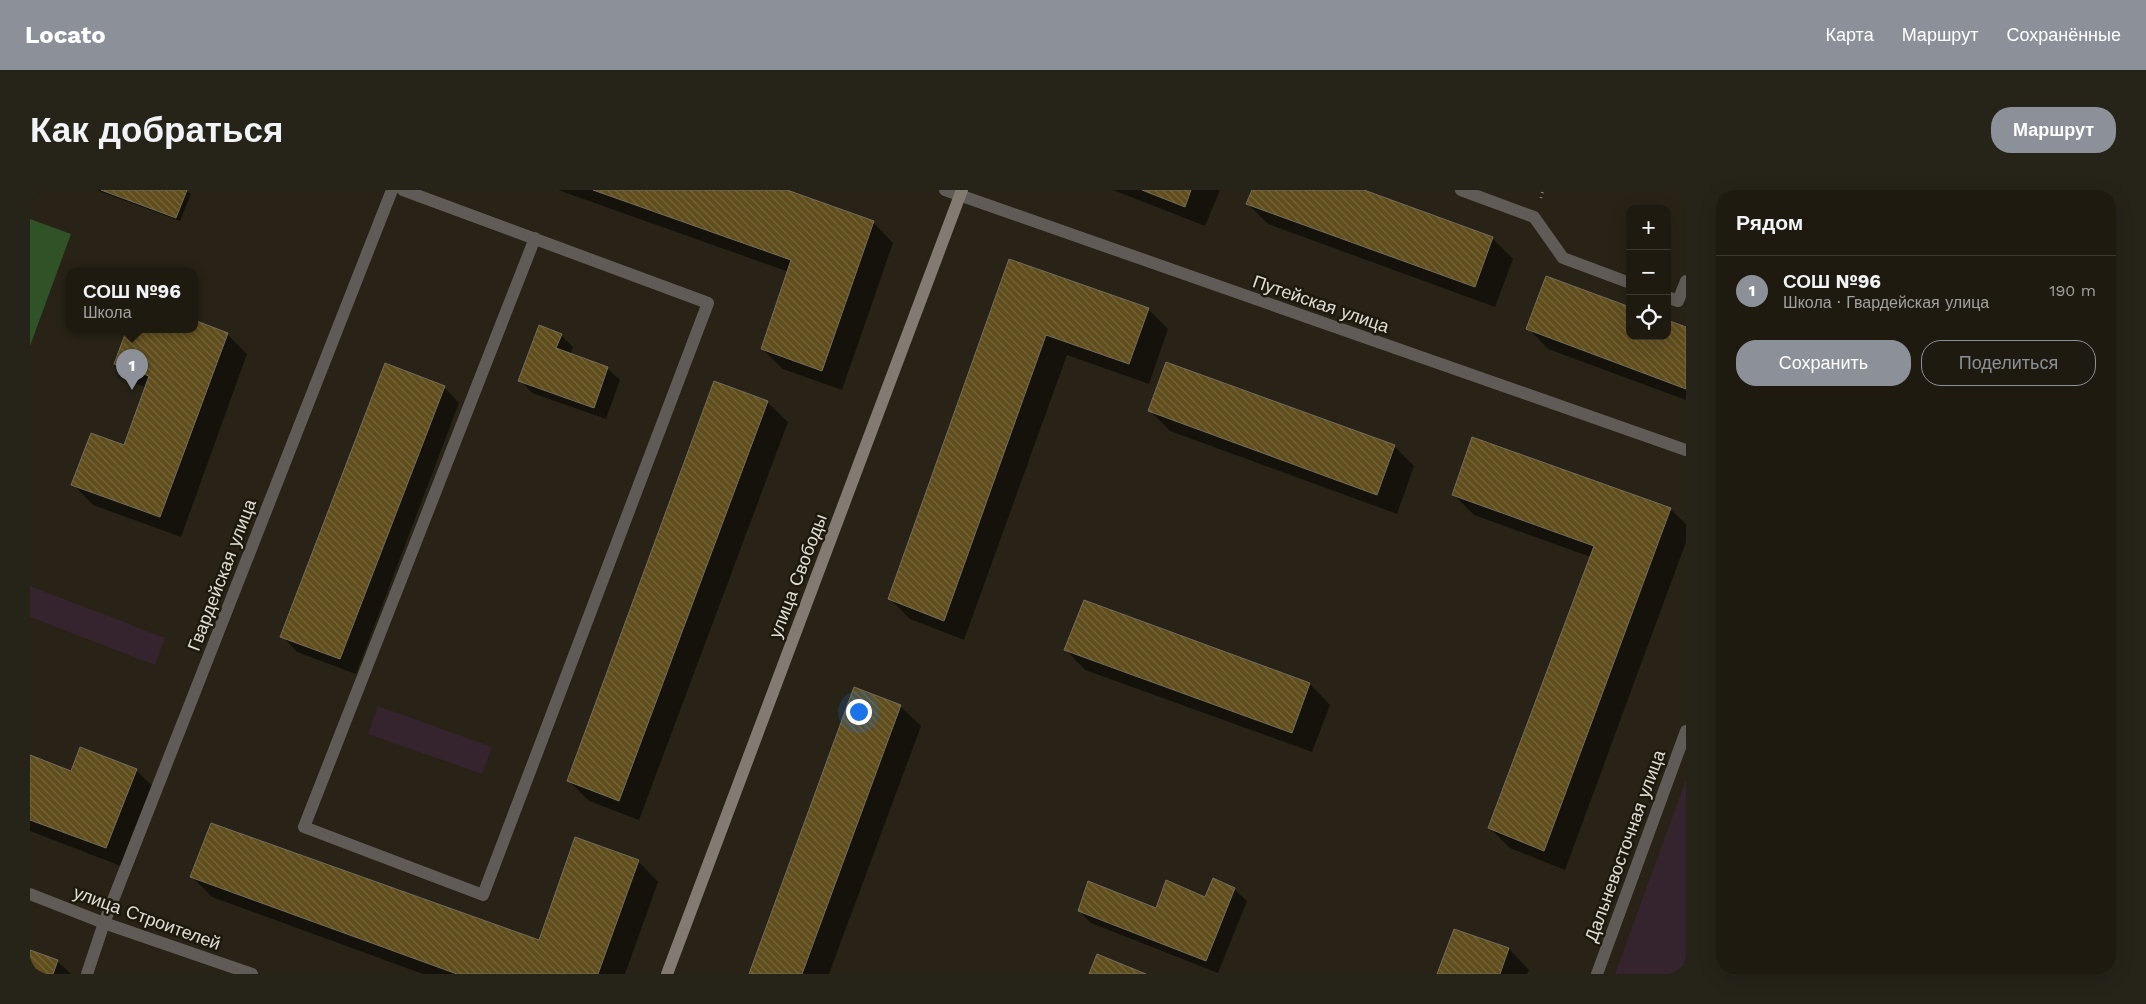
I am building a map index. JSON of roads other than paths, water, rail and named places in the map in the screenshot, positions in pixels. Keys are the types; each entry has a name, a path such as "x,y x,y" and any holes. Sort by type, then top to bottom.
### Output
{"street":[{"name":"Гвардейская улица","path":"87,974 104,923 392,190"},
{"path":"403,190 535,238 708,303 483,894 304,827 535,238"},
{"name":"Путейская улица","path":"945,190 961,193 1686,450"},
{"path":"1461,190 1534,217 1563,258 1626,282"},
{"name":"улица Свободы","path":"667,974 961,193"},
{"path":"1671,299 1678,302 1686,281"},
{"name":"Дальневосточная улица","path":"1597,974 1686,730"},
{"name":"улица Строителей","path":"30,894 104,923 252,974"}],"place":[{"name":"СОШ №96","path":"132,390"}]}
